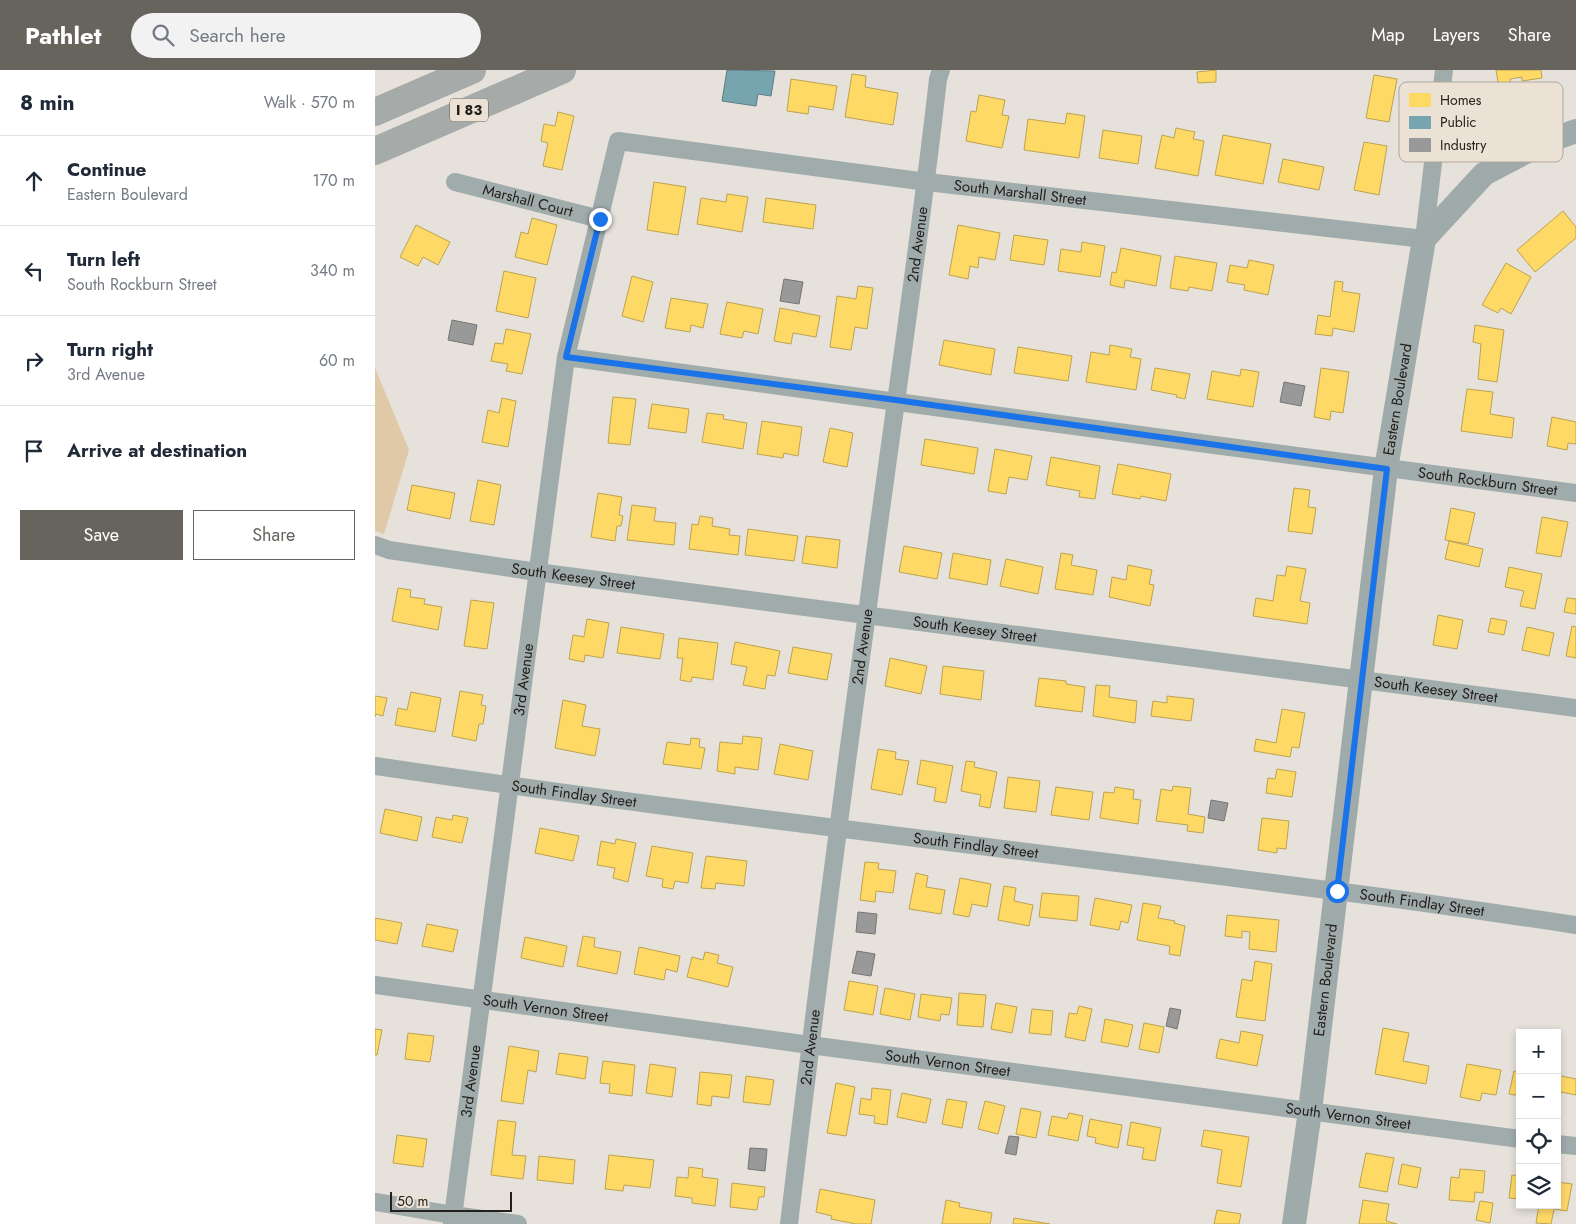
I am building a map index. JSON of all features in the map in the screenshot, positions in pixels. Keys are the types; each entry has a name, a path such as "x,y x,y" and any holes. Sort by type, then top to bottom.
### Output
{"highway":[{"name":"I 83","path":"375,112 472,70"},
{"name":"I 83","path":"375,151 562,70"}],"street":[{"name":"2nd Avenue","path":"789,1224 810,1045 866,615 927,182 938,79 941,70"},
{"path":"1563,136 1576,131"},
{"name":"South Marshall Street","path":"619,141 927,182 1424,239"},
{"name":"3rd Avenue","path":"453,1220 566,357 619,141"},
{"path":"1424,239 1433,162"},
{"path":"1424,239 1484,174 1507,162"},
{"name":"Marshall Court","path":"455,182 600,219"},
{"name":"Eastern Boulevard","path":"1294,1224 1310,1111 1387,469 1424,239"},
{"name":"South Rockburn Street","path":"566,357 1576,493"},
{"name":"South Keesey Street","path":"375,546 389,550 537,572 1576,708"},
{"name":"South Findlay Street","path":"375,766 509,786 1337,891 1576,924"},
{"name":"South Vernon Street","path":"375,985 481,1001 1516,1138"},
{"path":"1561,1144 1576,1146"},
{"path":"375,1202 453,1220 518,1224"}],"shaded area":[{"path":"375,368 409,450 384,534 375,531"}],"building: Homes":[{"path":"1216,70 1216,82 1198,83 1197,72"},
{"path":"1496,70 1541,70 1542,78 1522,81 1522,77 1510,79 1510,82 1498,82"},
{"path":"852,74 866,76 865,87 898,93 893,125 845,117"},
{"path":"1374,75 1397,79 1389,122 1366,118"},
{"path":"791,79 837,86 833,110 809,106 808,114 787,111"},
{"path":"979,95 1005,100 1002,115 1009,116 1002,148 966,141 971,111 976,112"},
{"path":"558,112 574,116 562,170 543,166 548,143 541,141 544,124 555,126"},
{"path":"1067,113 1085,116 1079,158 1024,150 1028,119 1065,124"},
{"path":"1176,128 1195,132 1193,139 1204,141 1198,176 1155,168 1162,135 1174,138"},
{"path":"1103,130 1142,136 1138,164 1099,158"},
{"path":"1223,135 1271,144 1263,184 1215,175"},
{"path":"1364,142 1387,146 1379,195 1354,190"},
{"path":"1283,159 1324,167 1319,190 1278,182"},
{"path":"654,182 686,187 678,235 647,230"},
{"path":"727,194 748,197 742,232 697,224 701,198 726,202"},
{"path":"766,198 816,205 813,229 763,222"},
{"path":"1563,211 1576,227 1576,238 1535,272 1517,250"},
{"path":"532,218 557,225 547,265 515,257 521,232 528,234"},
{"path":"416,225 450,242 438,265 423,257 418,266 400,257"},
{"path":"958,225 1000,233 995,260 979,257 978,268 970,266 968,279 949,275"},
{"path":"1014,235 1048,240 1044,265 1010,260"},
{"path":"1082,242 1105,246 1100,277 1058,271 1061,249 1081,252"},
{"path":"1121,248 1161,256 1156,286 1125,280 1124,288 1110,285 1112,272 1116,273"},
{"path":"1175,256 1217,263 1212,291 1189,287 1188,291 1170,288"},
{"path":"1249,260 1274,265 1268,295 1244,290 1245,285 1227,282 1230,265 1247,268"},
{"path":"1506,263 1531,277 1511,314 1501,308 1498,313 1482,305"},
{"path":"504,271 536,278 528,318 496,311"},
{"path":"632,276 653,282 643,322 622,316"},
{"path":"1335,281 1343,282 1342,291 1360,294 1354,332 1333,328 1332,336 1315,334 1318,315 1330,317"},
{"path":"858,286 873,288 867,329 855,327 851,350 830,347 837,296 856,299"},
{"path":"671,298 708,304 703,328 691,325 690,332 665,328"},
{"path":"727,302 763,309 758,334 744,331 742,338 720,334"},
{"path":"780,308 820,316 816,337 793,333 791,344 774,341"},
{"path":"1475,325 1504,330 1497,382 1478,379 1481,344 1473,342"},
{"path":"506,329 531,334 522,374 506,371 508,364 491,361 495,343 503,344"},
{"path":"944,340 995,349 991,375 939,365"},
{"path":"1110,345 1132,349 1130,357 1141,359 1136,390 1086,382 1091,352 1109,355"},
{"path":"1018,347 1072,356 1068,381 1014,373"},
{"path":"1155,368 1190,374 1185,399 1176,397 1177,395 1151,390"},
{"path":"1321,368 1349,372 1343,413 1331,411 1330,420 1314,417"},
{"path":"1241,369 1259,372 1253,407 1207,399 1212,371 1240,376"},
{"path":"1467,389 1493,392 1490,414 1514,418 1512,438 1461,431"},
{"path":"613,397 636,399 630,445 608,443"},
{"path":"502,398 516,401 508,447 482,442 488,410 499,413"},
{"path":"652,404 689,409 686,433 648,428"},
{"path":"707,413 724,415 723,419 747,423 743,449 702,442"},
{"path":"1552,417 1576,422 1576,444 1568,443 1567,450 1547,446"},
{"path":"762,421 802,427 798,456 784,453 783,458 757,454"},
{"path":"830,428 853,433 847,467 823,462"},
{"path":"925,439 978,448 974,474 921,465"},
{"path":"995,449 1032,456 1027,480 1009,477 1006,494 988,491"},
{"path":"1051,457 1100,466 1095,499 1079,497 1080,491 1046,485"},
{"path":"1118,464 1171,474 1166,501 1141,496 1140,499 1112,494"},
{"path":"478,480 501,485 494,525 470,521"},
{"path":"412,485 455,493 450,519 407,510"},
{"path":"1294,488 1310,490 1308,507 1316,508 1312,534 1288,531"},
{"path":"598,493 622,497 619,515 623,516 621,526 617,526 615,541 591,537"},
{"path":"632,505 656,508 654,521 676,523 674,545 627,540"},
{"path":"1451,508 1475,513 1468,544 1445,540"},
{"path":"700,516 713,518 712,526 730,529 729,535 740,536 738,555 689,549 692,524 698,525"},
{"path":"1542,517 1568,522 1561,557 1536,553"},
{"path":"748,529 798,536 794,561 745,555"},
{"path":"806,536 840,540 837,568 802,563"},
{"path":"1449,541 1483,549 1479,567 1445,559"},
{"path":"904,546 942,553 937,579 899,572"},
{"path":"953,553 991,560 987,585 949,578"},
{"path":"1061,553 1073,555 1071,565 1097,570 1093,595 1055,589"},
{"path":"1006,559 1043,567 1038,594 1000,586"},
{"path":"1128,565 1152,570 1149,584 1154,585 1150,606 1109,597 1112,577 1126,580"},
{"path":"1287,566 1306,569 1300,601 1310,603 1307,624 1253,616 1256,598 1273,601 1277,575 1285,576"},
{"path":"1509,567 1542,574 1535,609 1520,606 1524,591 1505,587"},
{"path":"398,588 411,590 410,597 425,599 424,604 442,607 438,630 392,621"},
{"path":"1567,598 1576,599 1576,614 1564,612"},
{"path":"471,600 494,603 487,649 464,646"},
{"path":"1438,615 1463,620 1457,649 1433,645"},
{"path":"1491,618 1507,621 1504,635 1488,632"},
{"path":"587,619 609,623 603,658 585,655 584,662 569,659 573,635 584,637"},
{"path":"1572,626 1576,627 1576,658 1566,656"},
{"path":"621,627 664,634 660,659 617,653"},
{"path":"1527,627 1554,633 1549,656 1522,650"},
{"path":"679,638 718,643 713,680 692,677 691,682 680,680 683,658 677,658"},
{"path":"735,642 780,651 775,676 767,675 765,689 743,685 747,667 731,664"},
{"path":"793,647 832,654 827,680 788,673"},
{"path":"890,658 927,666 921,694 885,686"},
{"path":"943,666 984,671 981,700 940,694"},
{"path":"1039,678 1066,681 1066,684 1085,687 1082,712 1035,706"},
{"path":"1096,685 1110,686 1109,697 1137,701 1135,723 1093,716"},
{"path":"460,691 483,695 481,705 486,706 483,724 479,724 476,741 452,736"},
{"path":"411,692 441,698 435,732 395,725 398,708 407,710"},
{"path":"375,696 387,698 383,716 376,714 375,717"},
{"path":"1167,696 1194,699 1191,721 1151,716 1153,701 1167,703"},
{"path":"563,700 586,705 582,726 600,729 595,756 555,748"},
{"path":"1282,709 1305,713 1299,748 1292,747 1290,757 1254,751 1256,739 1276,743"},
{"path":"743,736 762,738 758,770 735,767 735,774 717,771 720,742 742,744"},
{"path":"691,738 700,739 699,747 705,748 701,769 663,764 667,742 690,745"},
{"path":"780,744 813,751 808,780 774,774"},
{"path":"878,749 896,752 895,759 909,761 902,795 871,789"},
{"path":"921,760 953,766 946,803 934,801 936,788 917,784"},
{"path":"966,761 975,762 974,767 997,772 990,808 979,806 981,795 961,791"},
{"path":"1277,769 1296,772 1292,797 1266,793 1268,778 1275,779"},
{"path":"1008,777 1040,781 1036,812 1004,808"},
{"path":"1173,786 1191,788 1188,814 1205,817 1203,833 1187,831 1188,825 1156,821 1161,789 1172,791"},
{"path":"1056,787 1093,792 1089,820 1051,815"},
{"path":"1115,787 1134,790 1133,799 1141,800 1138,824 1100,818 1104,792 1114,793"},
{"path":"385,809 422,817 417,841 380,833"},
{"path":"453,815 468,818 462,843 432,837 436,817 452,820"},
{"path":"1262,818 1289,821 1286,849 1277,848 1277,853 1258,850"},
{"path":"540,828 579,836 573,861 535,853"},
{"path":"616,839 636,843 628,882 613,878 615,868 597,865 601,841 615,844"},
{"path":"652,846 693,853 688,883 675,881 673,889 662,887 663,879 646,876"},
{"path":"706,856 747,861 744,886 716,883 715,889 701,888"},
{"path":"865,862 879,863 878,869 896,871 893,893 876,891 875,902 860,900"},
{"path":"916,873 928,876 926,887 945,890 941,914 909,909"},
{"path":"960,878 991,884 987,907 972,904 969,917 953,914"},
{"path":"1004,886 1016,888 1014,901 1033,905 1029,926 998,920"},
{"path":"1042,893 1079,896 1077,921 1039,917"},
{"path":"1095,898 1132,905 1128,923 1121,921 1119,930 1090,925"},
{"path":"1143,903 1161,906 1158,918 1175,921 1174,923 1185,926 1180,956 1169,954 1170,946 1137,940"},
{"path":"1227,915 1279,920 1276,952 1249,949 1250,932 1242,931 1242,938 1225,936"},
{"path":"375,918 402,923 397,944 375,940"},
{"path":"427,924 458,930 453,952 422,946"},
{"path":"583,936 595,938 594,947 621,952 617,974 577,966"},
{"path":"525,937 567,946 563,967 521,958"},
{"path":"639,947 680,956 677,972 666,969 664,980 634,974"},
{"path":"705,952 719,955 717,963 733,967 728,987 687,977 692,957 703,960"},
{"path":"1255,961 1272,964 1265,1021 1236,1017 1242,979 1252,981"},
{"path":"849,981 878,986 873,1015 844,1010"},
{"path":"885,988 915,994 910,1020 880,1014"},
{"path":"959,993 986,995 983,1027 957,1025"},
{"path":"921,994 952,998 949,1015 941,1014 940,1021 918,1017"},
{"path":"996,1003 1017,1007 1012,1033 991,1029"},
{"path":"1079,1006 1092,1009 1085,1041 1065,1037 1069,1013 1077,1014"},
{"path":"1032,1009 1053,1011 1051,1035 1029,1033"},
{"path":"1105,1019 1133,1025 1128,1047 1101,1042"},
{"path":"1144,1023 1164,1027 1159,1053 1139,1049"},
{"path":"1383,1028 1409,1033 1403,1061 1429,1066 1426,1084 1375,1074"},
{"path":"375,1029 382,1030 377,1055 375,1055"},
{"path":"1241,1031 1263,1035 1257,1066 1216,1058 1220,1039 1239,1043"},
{"path":"408,1033 434,1036 430,1062 405,1059"},
{"path":"509,1046 539,1051 536,1072 528,1070 523,1104 501,1101"},
{"path":"559,1053 588,1057 585,1079 556,1074"},
{"path":"603,1061 635,1065 632,1096 609,1093 610,1084 600,1083"},
{"path":"650,1064 676,1068 672,1097 646,1093"},
{"path":"1467,1064 1501,1070 1496,1095 1482,1093 1480,1101 1460,1097"},
{"path":"1514,1071 1516,1071 1516,1095 1509,1094"},
{"path":"700,1072 732,1075 729,1098 712,1096 711,1106 697,1104"},
{"path":"746,1076 774,1080 770,1105 743,1102"},
{"path":"1561,1076 1576,1079 1576,1095 1561,1092"},
{"path":"836,1083 855,1087 846,1136 827,1133"},
{"path":"872,1088 891,1090 887,1125 874,1123 875,1116 859,1114 861,1098 871,1100"},
{"path":"902,1093 931,1099 926,1123 897,1117"},
{"path":"947,1099 967,1102 962,1128 942,1124"},
{"path":"985,1101 1005,1106 998,1134 978,1129"},
{"path":"1021,1108 1041,1112 1036,1138 1016,1134"},
{"path":"1069,1113 1083,1116 1078,1141 1048,1135 1052,1116 1067,1119"},
{"path":"1090,1119 1122,1125 1118,1148 1095,1143 1096,1138 1087,1136"},
{"path":"498,1120 516,1122 512,1155 526,1156 523,1179 491,1175"},
{"path":"1131,1122 1161,1128 1155,1161 1142,1159 1144,1148 1127,1145"},
{"path":"1204,1130 1249,1137 1241,1187 1217,1183 1222,1150 1201,1146"},
{"path":"397,1135 427,1139 423,1167 393,1163"},
{"path":"1366,1153 1394,1158 1387,1192 1359,1187"},
{"path":"609,1155 654,1160 650,1188 624,1185 623,1191 605,1189"},
{"path":"539,1156 575,1160 573,1184 537,1180"},
{"path":"1402,1164 1421,1168 1417,1188 1398,1184"},
{"path":"689,1167 703,1169 702,1177 718,1179 715,1206 692,1203 692,1198 675,1196 677,1177 688,1178"},
{"path":"1460,1169 1485,1171 1483,1193 1475,1192 1474,1202 1449,1200 1451,1177 1459,1178"},
{"path":"1512,1175 1516,1176 1516,1199 1509,1198"},
{"path":"732,1183 765,1187 764,1197 759,1197 757,1210 730,1207"},
{"path":"1561,1183 1572,1184 1567,1211 1554,1209 1561,1209"},
{"path":"820,1189 875,1200 871,1224 856,1224 831,1219 832,1216 816,1212"},
{"path":"946,1200 960,1203 959,1207 992,1213 990,1224 942,1224"},
{"path":"1363,1200 1389,1204 1386,1221 1397,1224 1359,1224"},
{"path":"1480,1201 1493,1203 1490,1223 1476,1220"},
{"path":"1538,1209 1554,1209 1551,1224 1536,1223"},
{"path":"1217,1210 1241,1214 1239,1224 1214,1224"},
{"path":"1014,1218 1050,1224 1013,1224"}],"building: Public":[{"path":"727,70 775,71 771,96 758,94 756,106 722,101"}],"building: Industry":[{"path":"784,279 803,282 799,304 780,301"},
{"path":"452,320 477,325 473,345 448,340"},
{"path":"1284,382 1305,386 1301,406 1280,402"},
{"path":"1211,800 1228,803 1224,821 1208,818"},
{"path":"858,912 877,914 875,934 856,932"},
{"path":"857,951 875,954 871,976 852,973"},
{"path":"1170,1008 1181,1010 1177,1029 1166,1026"},
{"path":"1009,1136 1019,1137 1016,1155 1005,1153"},
{"path":"750,1148 767,1149 765,1171 748,1169"}],"route":[{"path":"600,219 566,357 896,400 1387,469 1337,891"}]}
